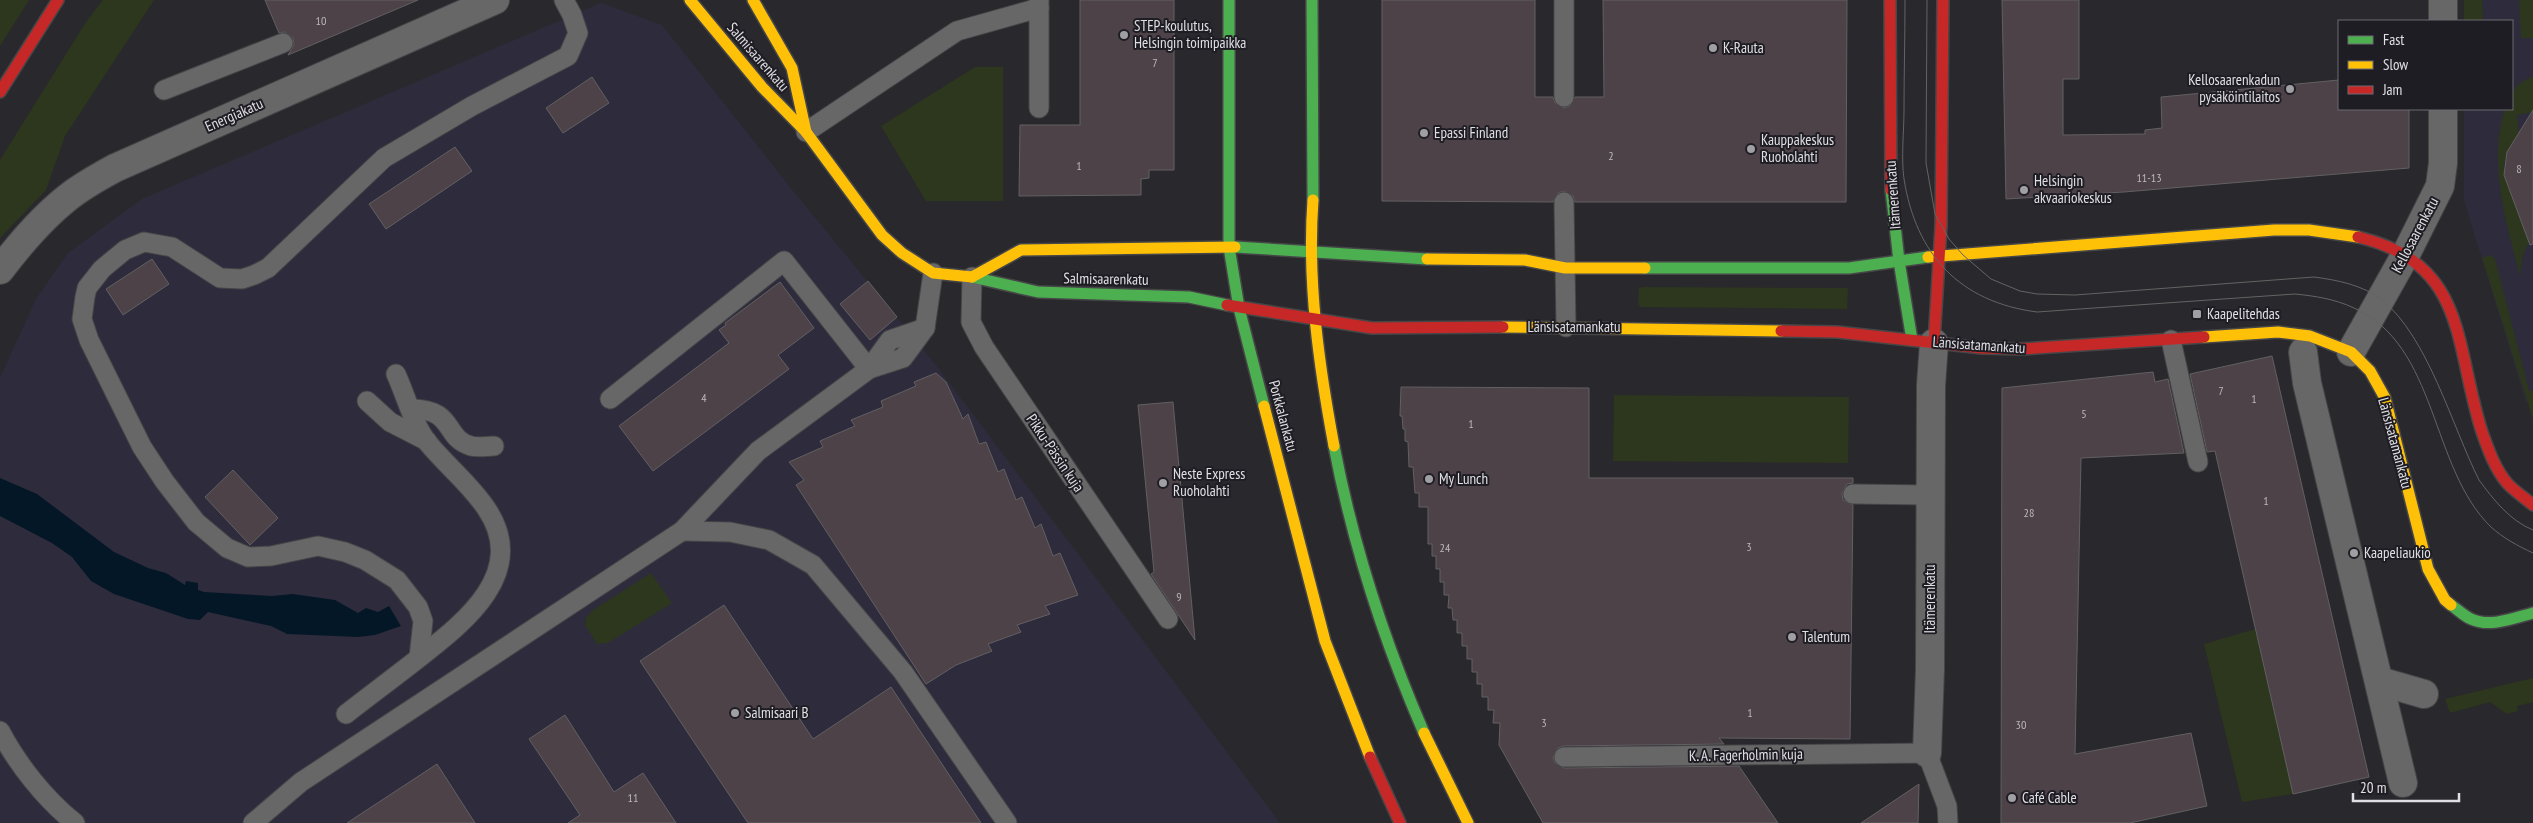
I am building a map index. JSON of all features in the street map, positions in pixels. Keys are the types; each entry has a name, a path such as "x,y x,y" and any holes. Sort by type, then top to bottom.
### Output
{"main road":[{"path":"0,92 58,0"},
{"name":"Salmisaarenkatu","path":"690,0 762,87 806,132 882,235 902,253 933,273 972,277 1038,292 1146,294 1189,297 1239,308"},
{"name":"Salmisaarenkatu","path":"753,0 792,68 806,132"},
{"name":"Porkkalankatu","path":"1228,0 1229,247 1239,308 1325,641 1378,776 1400,823"},
{"path":"1312,0 1314,169 1311,254 1324,396 1346,501 1374,606 1414,710 1468,823"},
{"name":"Itämerenkatu","path":"1890,0 1890,181 1899,261 1923,341"},
{"name":"Itämerenkatu","path":"1923,341 1940,256 1943,0"},
{"path":"1229,247 1408,259 1525,260 1565,268 1862,267 1940,256 2038,250 2301,228 2347,234 2406,254 2422,265 2436,282 2459,335 2486,446 2493,465 2508,488 2533,505"},
{"name":"Salmisaarenkatu","path":"972,277 1021,250 1229,247"},
{"name":"Länsisatamankatu","path":"1239,308 1372,328 1566,327 1837,332 2021,349 2278,332 2310,336 2351,352 2370,371 2385,398 2428,569 2436,587 2445,600 2470,619 2498,622 2533,613"}],"street":[{"name":"Energiakatu","path":"0,270 22,241 50,213 76,191 116,168 495,0"},
{"path":"2443,0 2443,20"},
{"name":"Kellosaarenkatu","path":"2351,352 2406,254 2440,186 2443,163 2443,110"},
{"name":"Itämerenkatu","path":"1923,341 1930,385 1930,670 1927,753"},
{"path":"2303,352 2307,383 2403,783"},
{"path":"2379,681 2424,694"}],"lane":[{"path":"419,658 423,621 418,607 397,580 376,567 345,552 318,546 271,556 248,557 235,553 221,544 196,522 179,502 142,447 84,330 82,308 87,288 94,277 125,250 144,242 172,247 220,278 242,279 268,268 384,158 472,106 568,56 578,33 572,15 564,0"},
{"path":"1564,0 1564,97"},
{"path":"806,132 957,32 1039,4 1039,108"},
{"path":"164,90 283,43"},
{"path":"1564,202 1566,327"},
{"path":"610,399 784,261 869,369"},
{"path":"252,823 301,782 682,531 758,451 869,369 890,340 925,328 933,273"},
{"name":"Pikku-Pässin kuja","path":"972,277 971,322 984,347 1168,619"},
{"path":"2172,340 2198,462"},
{"path":"346,714 453,632 477,608 496,576 500,556 493,520 485,506 427,441 396,374"},
{"path":"367,401 390,422 427,441"},
{"path":"411,409 427,409 438,413 462,442 472,446 494,446"},
{"path":"1853,494 1929,495"},
{"path":"682,531 730,532 769,540 813,565 903,672 1007,823"},
{"path":"0,731 5,750 56,808 75,823"},
{"path":"1927,753 1948,806 1948,823"},
{"name":"K. A. Fagerholmin kuja","path":"1564,757 1927,753"}],"shaded area":[{"path":"2464,0 2533,0 2533,405 2526,402 2464,200 2464,110 2513,110 2513,20 2464,20"},
{"path":"601,3 662,25 794,192 936,365 1280,823 0,823 0,378 36,299 68,253 142,199"}],"green space":[{"path":"0,0 29,0 0,46"},
{"path":"103,0 154,0 65,136 46,190 0,238 0,160 86,22"},
{"path":"2464,0 2482,0 2483,20 2464,20"},
{"path":"2519,0 2533,0 2533,38 2521,38"},
{"path":"975,67 1003,67 1003,201 926,201 881,126"},
{"path":"2533,76 2533,112 2517,115 2519,136 2505,159 2504,166 2507,179 2533,237 2523,255 2520,276 2501,193 2498,150 2500,129 2505,110 2513,110 2515,88"},
{"path":"2490,255 2495,259 2529,391 2533,391 2533,419 2482,258"},
{"path":"1639,288 1848,288 1847,309 1641,307 1638,304"},
{"path":"1614,395 1849,397 1848,463 1613,461"},
{"path":"651,573 672,603 608,643 597,644 585,625 586,618 593,610"},
{"path":"2255,629 2293,794 2242,802 2204,644"},
{"path":"2533,678 2533,702 2517,706 2518,711 2507,714 2490,702 2450,713 2445,699"}],"water":[{"path":"0,478 37,494 114,552 148,568 166,573 185,585 186,581 198,583 198,590 204,592 272,596 293,594 335,600 358,613 366,608 378,612 389,606 401,626 375,635 358,637 287,634 271,626 208,612 200,620 188,619 114,594 91,581 72,557 52,543 0,516"}],"building":[{"path":"265,0 418,0 288,55 294,45 293,38 285,32 279,33"},
{"path":"1080,0 1174,0 1174,170 1149,170 1149,178 1141,179 1141,195 1019,196 1020,125 1080,125"},
{"path":"1382,0 1535,0 1535,97 1553,97 1555,103 1564,108 1570,106 1575,97 1604,97 1603,0 1847,0 1846,202 1575,202 1573,196 1564,191 1558,193 1553,202 1382,201"},
{"path":"2002,0 2079,0 2079,79 2063,79 2063,135 2145,134 2145,130 2162,128 2161,97 2338,80 2338,110 2409,110 2409,168 2124,192 2006,199"},
{"path":"592,77 609,103 563,133 546,108"},
{"path":"2533,110 2533,244 2530,245 2504,175 2507,152"},
{"path":"455,147 472,171 386,229 369,204"},
{"path":"152,259 169,284 123,315 106,289"},
{"path":"868,281 897,317 870,340 840,304"},
{"path":"780,282 814,328 778,355 789,369 653,471 619,426 729,343 719,330 726,325 725,323"},
{"path":"2272,356 2369,777 2293,794 2215,451 2207,452 2190,374"},
{"path":"2153,372 2155,382 2168,379 2184,453 2081,458 2075,754 2191,733 2207,806 2130,823 2001,823 2002,388"},
{"path":"936,373 946,382 963,419 968,414 979,444 986,442 998,472 1004,469 1016,500 1022,497 1035,528 1041,524 1053,556 1060,553 1078,595 1045,606 1050,614 1017,625 1021,632 988,644 992,651 956,665 926,684 796,485 804,480 789,462 823,447 820,441 855,426 851,420 883,407 881,401 916,386 914,382"},
{"path":"1401,387 1589,388 1589,478 1853,478 1853,483 1847,484 1842,493 1843,500 1853,505 1850,739 1719,738 1724,744 1564,746 1558,748 1553,757 1555,763 1564,768 1739,766 1778,823 1543,823 1499,745 1500,723 1493,723 1494,710 1488,710 1488,697 1482,697 1482,684 1477,684 1477,672 1472,672 1472,659 1467,659 1467,646 1462,646 1462,633 1457,633 1457,620 1453,620 1452,608 1448,608 1449,595 1444,595 1444,582 1440,582 1440,569 1436,569 1436,556 1432,556 1432,544 1428,544 1428,507 1419,507 1419,493 1415,493 1413,467 1409,467 1408,442 1405,441 1405,429 1403,429 1402,416 1400,416"},
{"name":"Neste Express Ruoholahti","path":"1173,402 1195,640 1151,574 1154,572 1138,405"},
{"path":"233,470 278,518 250,545 205,497"},
{"name":"Salmisaari B","path":"724,605 813,739 891,687 981,823 748,823 640,661"},
{"path":"565,715 614,792 643,773 676,823 568,823 580,815 529,739"},
{"path":"437,764 475,823 347,823"},
{"path":"1919,784 1918,823 1861,823"}],"tram line":[{"path":"1905,0 1904,179 1910,206 1919,230 1931,252 1946,270 1964,286 1985,298 2010,307 2037,312 2295,294 2325,298 2354,308 2382,326 2402,350 2418,378 2456,473 2471,502 2491,527 2511,542 2533,553"},
{"path":"1927,0 1926,163 1935,214 1949,239 1963,255 1991,279 2020,291 2037,294 2075,295 2314,277 2341,282 2367,290 2382,300 2398,316 2413,336 2438,384 2479,480 2509,515 2533,530"}],"traffic: fast":[{"path":"1229,0 1229,247 1239,308 1264,406"},
{"path":"1312,0 1313,200"},
{"path":"1891,190 1899,261 1912,340"},
{"path":"1235,247 1427,259"},
{"path":"1645,268 1849,268 1928,257"},
{"path":"972,277 1038,292 1189,297 1227,305"},
{"path":"1334,446 1350,520 1371,592 1409,698 1424,733"},
{"path":"2451,605 2468,618 2486,623 2533,613"}],"traffic: slow":[{"path":"690,0 762,87 806,132 882,235 902,253 933,273 972,277"},
{"path":"753,0 792,68 806,132"},
{"path":"1313,200 1313,293 1319,355 1334,446"},
{"path":"1928,257 2274,230 2309,230 2358,237"},
{"path":"972,277 1021,250 1235,247"},
{"path":"1427,259 1525,260 1565,268 1645,268"},
{"path":"1503,327 1781,331"},
{"path":"2204,337 2278,332 2310,336 2351,352 2370,371 2385,398 2428,569 2445,600 2451,605"},
{"path":"1264,406 1325,641 1370,757"},
{"path":"1424,733 1468,823"}],"traffic: jam":[{"path":"0,92 58,0"},
{"path":"1890,0 1891,190"},
{"path":"1934,343 1941,226 1943,0"},
{"path":"2358,237 2394,249 2420,266 2438,287 2451,312 2473,400 2492,459 2507,483 2533,505"},
{"path":"1227,305 1372,328 1503,327"},
{"path":"1781,331 1837,332 1982,348 2021,349 2204,337"},
{"path":"1370,757 1400,823"}],"place":[{"name":"STEP-koulutus, Helsingin toimipaikka","path":"1124,35"},
{"name":"K-Rauta","path":"1713,48"},
{"name":"Kellosaarenkadun pysäköintilaitos","path":"2290,89"},
{"name":"Epassi Finland","path":"1424,133"},
{"name":"Kauppakeskus Ruoholahti","path":"1751,149"},
{"name":"Helsingin akvaariokeskus","path":"2024,190"},
{"name":"Kaapelitehdas","path":"2197,314"},
{"name":"My Lunch","path":"1429,479"},
{"name":"Neste Express Ruoholahti","path":"1163,483"},
{"name":"Kaapeliaukio","path":"2354,553"},
{"name":"Talentum","path":"1792,637"},
{"name":"Salmisaari B","path":"735,713"},
{"name":"Café Cable","path":"2012,798"}]}
